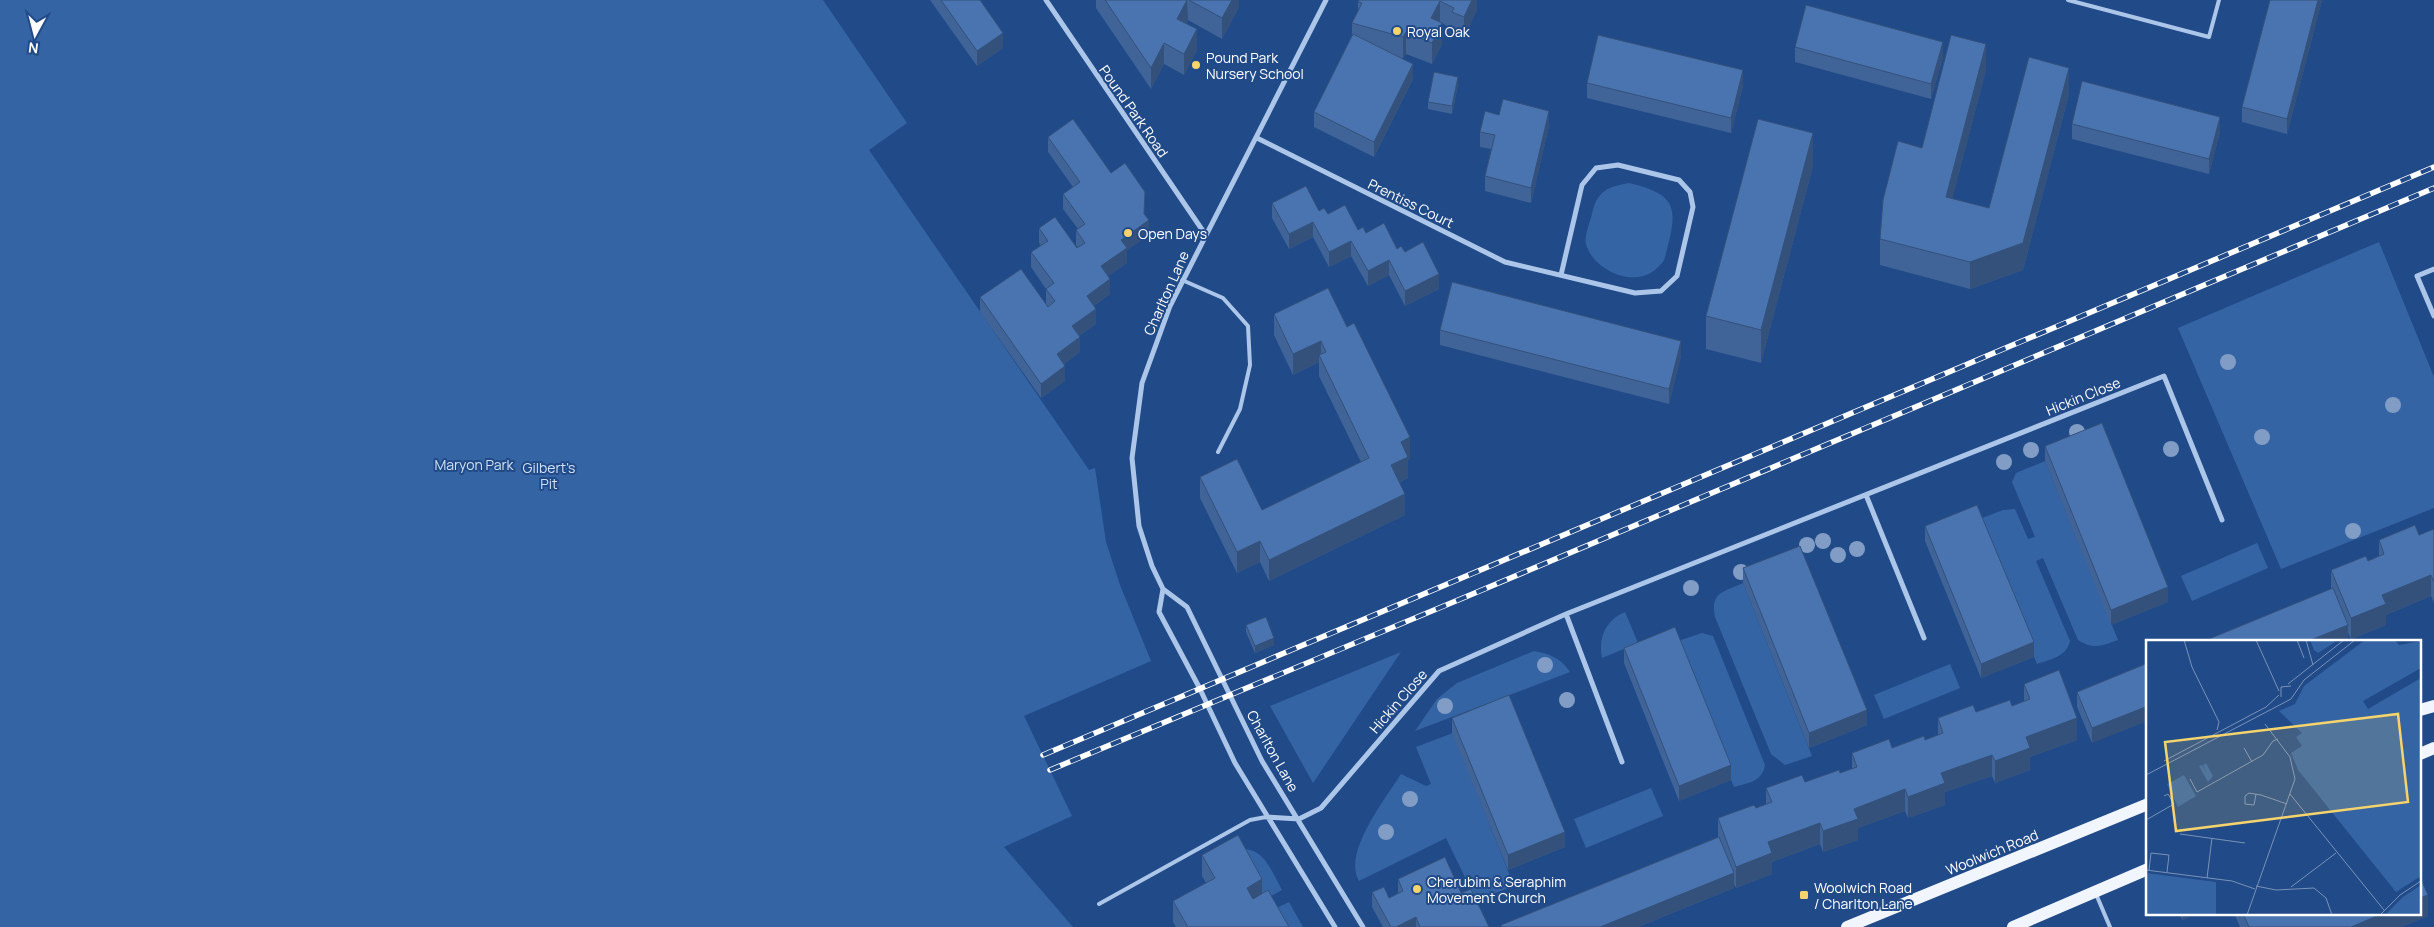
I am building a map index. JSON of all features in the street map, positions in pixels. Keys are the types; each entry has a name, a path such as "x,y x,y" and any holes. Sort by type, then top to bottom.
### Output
{"main road":[{"path":"2422,753 2434,748"},
{"name":"Woolwich Road","path":"1847,927 2146,805"},
{"path":"2012,927 2146,870"}],"street":[{"name":"Pound Park Road","path":"1046,0 1205,234"},
{"name":"Charlton Lane","path":"1326,0 1257,138 1205,234 1170,306 1142,383 1132,458 1139,526 1152,566 1163,589 1187,607 1262,761 1363,927"},
{"name":"Prentiss Court","path":"1257,138 1506,262 1635,293 1661,291 1677,276 1692,206 1690,192 1679,180 1618,165 1596,168 1582,185 1561,275"},
{"path":"2434,269 2417,276 2434,316"},
{"name":"Hickin Close","path":"1299,819 1321,808 1439,672 1566,614 2164,376 2222,520"},
{"path":"1866,495 1924,638"},
{"path":"1163,589 1159,612 1199,687 1234,764 1334,927"},
{"path":"1566,614 1622,762"},
{"path":"1266,817 1299,819"}],"lane":[{"path":"2068,0 2209,37 2218,0"},
{"path":"1182,280 1223,298 1248,326 1250,365 1240,409 1218,452"},
{"path":"1099,904 1250,820 1266,817"},
{"path":"2095,892 2110,927"}],"green space":[{"name":"Maryon Park","path":"0,0 823,0 907,123 869,150 1089,470 1095,468 1106,542 1120,585 1151,661 1024,716 1072,816 1004,847 1073,927 0,927"},
{"path":"1629,183 1658,193 1671,207 1673,217 1664,260 1647,275 1637,277 1626,277 1605,269 1590,253 1586,244 1594,206 1600,195 1615,186"},
{"path":"2379,242 2434,377 2434,508 2281,569 2178,328"},
{"path":"2045,461 2118,640 2093,646 2078,640 2043,558 2036,561 2070,641 2065,651 2061,654 2053,659 2037,664 1977,520 2003,510 2015,509 2028,539 2035,537 2012,482 2016,473"},
{"path":"2257,543 2268,568 2192,601 2181,576"},
{"path":"1743,583 1812,756 1785,765 1771,754 1715,617 1715,602 1720,594"},
{"path":"1625,612 1638,643 1602,658 1601,643 1605,630 1618,615"},
{"path":"1702,633 1713,636 1765,765 1761,775 1754,781 1734,787 1675,642"},
{"path":"1534,651 1555,657 1570,672 1415,731 1437,699 1457,683"},
{"path":"1401,652 1313,783 1270,706"},
{"path":"1950,664 1960,688 1884,719 1874,695"},
{"path":"1453,733 1514,886 1476,900 1446,838 1359,881 1355,869 1356,856 1361,841 1368,826 1401,774 1426,786 1431,784 1416,747"},
{"path":"1651,788 1663,816 1586,848 1574,819"},
{"path":"1241,849 1249,849 1261,856 1271,869 1282,890 1262,901"},
{"path":"1289,902 1303,927 1277,927 1268,912"}],"building":[{"path":"941,0 980,0 1003,33 977,51"},
{"path":"1105,0 1187,0 1177,19 1197,29 1184,54 1164,43 1151,68"},
{"path":"1189,0 1232,0 1222,18"},
{"path":"1359,0 1472,0 1464,17 1452,12 1454,8 1440,1 1431,18 1442,23 1432,43 1406,32 1403,37 1352,23 1362,3 1358,2"},
{"path":"2270,0 2318,0 2287,119 2242,107"},
{"path":"1806,5 1943,42 1931,84 1795,47"},
{"path":"1353,34 1413,64 1374,142 1314,112"},
{"path":"1598,35 1743,70 1731,118 1587,83"},
{"path":"1951,35 1986,44 1946,197 1989,208 2029,57 2069,68 2023,243 1970,262 1880,239 1883,200 1898,141 1922,148"},
{"path":"1434,72 1458,77 1452,106 1428,102"},
{"path":"2082,81 2220,117 2209,159 2072,124"},
{"path":"1503,99 1549,111 1531,188 1485,176 1495,135 1480,132 1485,111 1499,115"},
{"path":"1073,119 1111,173 1125,163 1145,192 1144,214 1149,220 1121,240 1127,248 1101,266 1110,279 1087,296 1096,309 1072,326 1080,337 1057,354 1065,366 1041,384 980,297 1021,269 1048,307 1055,301 1046,289 1054,283 1031,252 1048,241 1039,228 1055,217 1077,248 1085,243 1076,230 1085,224 1063,194 1080,182 1048,137"},
{"path":"1758,119 1813,133 1761,330 1706,316"},
{"path":"1306,186 1319,211 1324,208 1328,214 1345,205 1358,230 1363,227 1366,233 1384,223 1397,249 1401,246 1405,252 1423,242 1439,274 1405,291 1389,260 1368,271 1351,241 1329,252 1313,222 1289,234 1272,203"},
{"path":"1452,282 1681,341 1669,389 1440,330"},
{"path":"1328,288 1347,327 1354,323 1410,437 1401,442 1408,457 1391,465 1405,494 1269,560 1260,541 1237,552 1200,477 1237,459 1262,510 1369,458 1319,355 1326,352 1321,341 1293,354 1274,314"},
{"path":"2102,423 2168,587 2111,610 2045,446"},
{"path":"1977,505 2034,642 1981,664 1925,526"},
{"path":"2415,525 2419,535 2434,529 2434,582 2431,575 2382,595 2386,604 2351,618 2331,570 2366,556 2368,561 2384,554 2379,540"},
{"path":"1800,546 1867,710 1809,733 1743,568"},
{"path":"2333,588 2348,625 2310,640 2206,640"},
{"path":"1266,617 1274,638 1255,646 1246,625"},
{"path":"1675,627 1731,765 1679,786 1624,648"},
{"path":"2146,664 2146,707 2092,728 2077,692"},
{"path":"2059,670 2077,718 2026,737 2030,748 1995,761 1992,755 1941,773 1945,783 1908,797 1905,789 1854,809 1858,819 1823,831 1820,823 1768,842 1772,853 1736,867 1718,818 1754,805 1756,808 1772,802 1766,788 1802,775 1805,782 1839,770 1840,773 1857,767 1852,753 1889,739 1892,748 1924,736 1925,740 1943,733 1938,718 1973,705 1976,712 2010,700 2012,706 2030,699 2024,684"},
{"path":"1509,695 1565,832 1508,855 1452,718"},
{"path":"1238,835 1262,879 1247,888 1250,894 1253,899 1268,890 1289,927 1188,927 1173,901 1215,878 1202,855"},
{"path":"1719,837 1734,873 1600,927 1502,927 1501,925"},
{"name":"Cherubim & Seraphim Movement Church","path":"1445,857 1461,893 1471,889 1489,927 1420,927 1416,917 1396,927 1391,927 1372,892 1384,887 1389,898 1403,891 1398,879"},
{"path":"2422,882 2428,895 2422,897"},
{"path":"2243,914 2382,914 2351,927 2249,927"}],"railway":[{"path":"1043,755 2434,167"},
{"path":"1050,770 1463,598 2434,188"}],"place":[{"name":"Royal Oak","path":"1397,31"},
{"name":"Pound Park Nursery School","path":"1196,65"},
{"name":"Open Days","path":"1128,233"},
{"name":"Cherubim & Seraphim Movement Church","path":"1417,889"},
{"name":"Woolwich Road / Charlton Lane","path":"1804,895"}],"park label":[{"name":"Gilbert's Pit","path":"549,476"}]}
